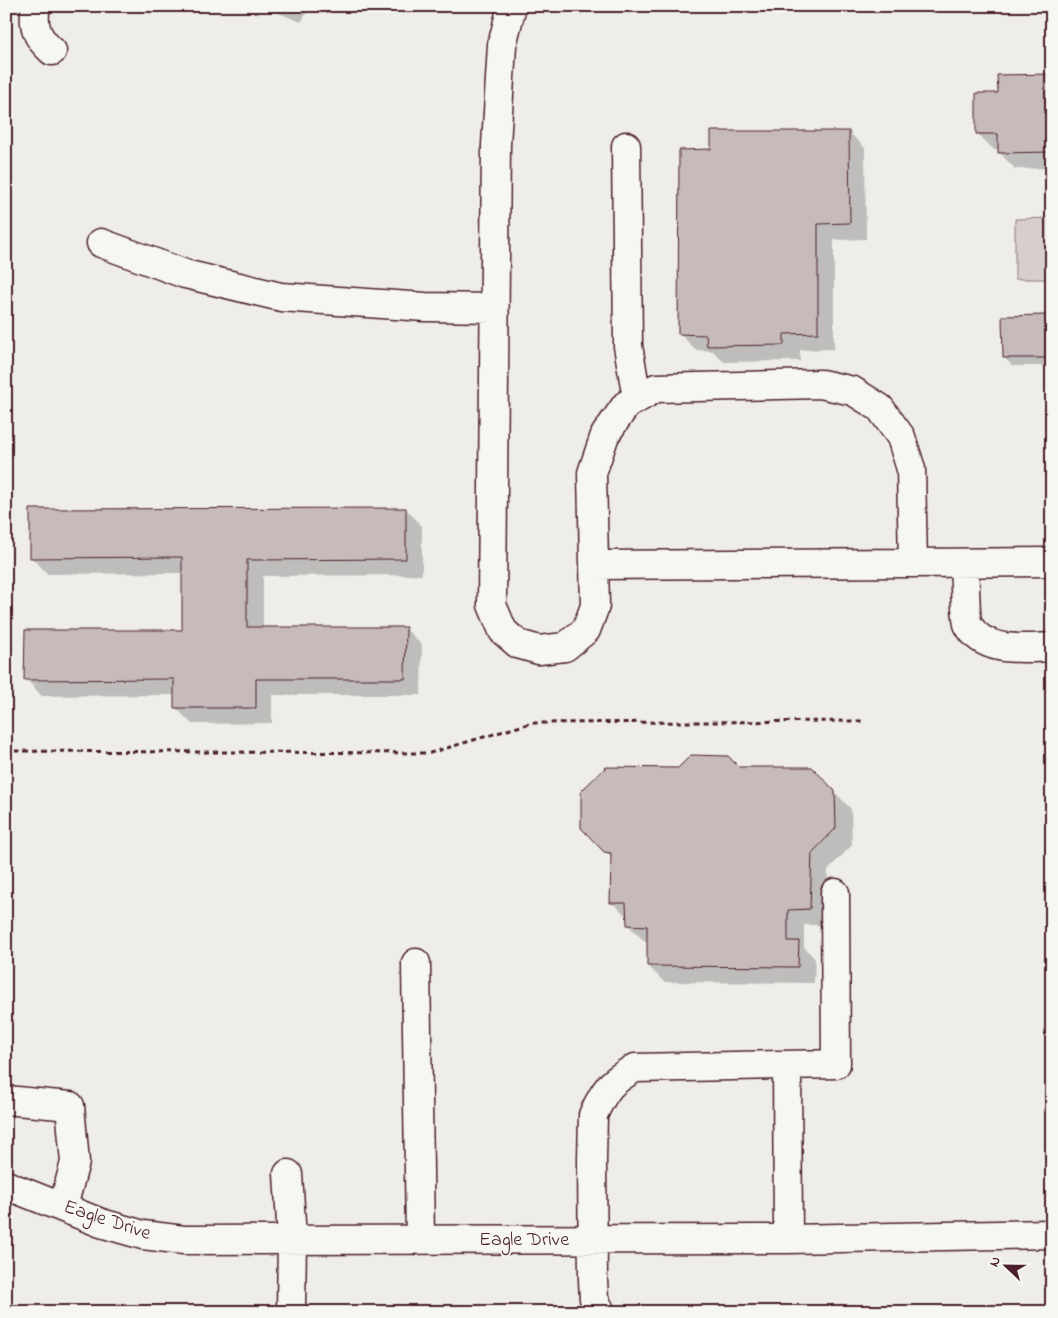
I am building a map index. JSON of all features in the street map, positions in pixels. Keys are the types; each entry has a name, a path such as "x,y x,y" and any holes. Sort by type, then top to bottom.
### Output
{"street":[{"path":"36,6 34,21 37,32 42,43 52,51"},
{"path":"512,6 502,45 496,136 492,605 503,631 518,644 539,650 565,647 586,630 595,606 592,473 604,435 626,405 656,388 821,384 853,391 880,408 901,437 911,469 913,563"},
{"path":"626,146 628,346 637,398"},
{"path":"101,243 185,274 280,297 425,307 494,308"},
{"path":"595,565 1052,562"},
{"path":"964,563 967,623 980,639 1005,648 1052,648"},
{"path":"601,1312 594,1299 592,1240 594,1115 602,1097 616,1079 635,1068 836,1064 835,893"},
{"path":"416,962 420,1239"},
{"path":"787,1065 788,1239"},
{"path":"6,1100 70,1106 75,1162 62,1207"},
{"path":"288,1174 292,1240 291,1312"},
{"name":"Eagle Drive","path":"6,1185 101,1223 143,1235 184,1240 788,1239 1052,1234"}],"path":[{"path":"6,751 430,753 532,723 864,721"}],"shaded area":[{"path":"1052,218 1052,279 1015,279 1015,219"}],"building":[{"path":"1052,74 1052,152 998,153 998,134 976,134 976,93 998,93 997,75"},
{"path":"711,131 849,131 850,223 818,224 818,333 784,334 784,345 707,346 706,335 678,334 679,150 711,149"},
{"path":"1046,315 1047,358 1003,358 1002,316"},
{"path":"406,508 406,559 247,560 247,627 406,627 405,679 256,679 256,708 174,708 174,679 24,680 25,630 182,630 182,557 30,558 30,509"},
{"path":"691,755 728,756 739,767 812,767 835,791 836,828 812,853 810,909 788,910 788,941 799,941 798,967 647,966 647,926 627,925 626,903 610,903 611,853 604,852 581,828 581,791 606,767 678,768"}]}
